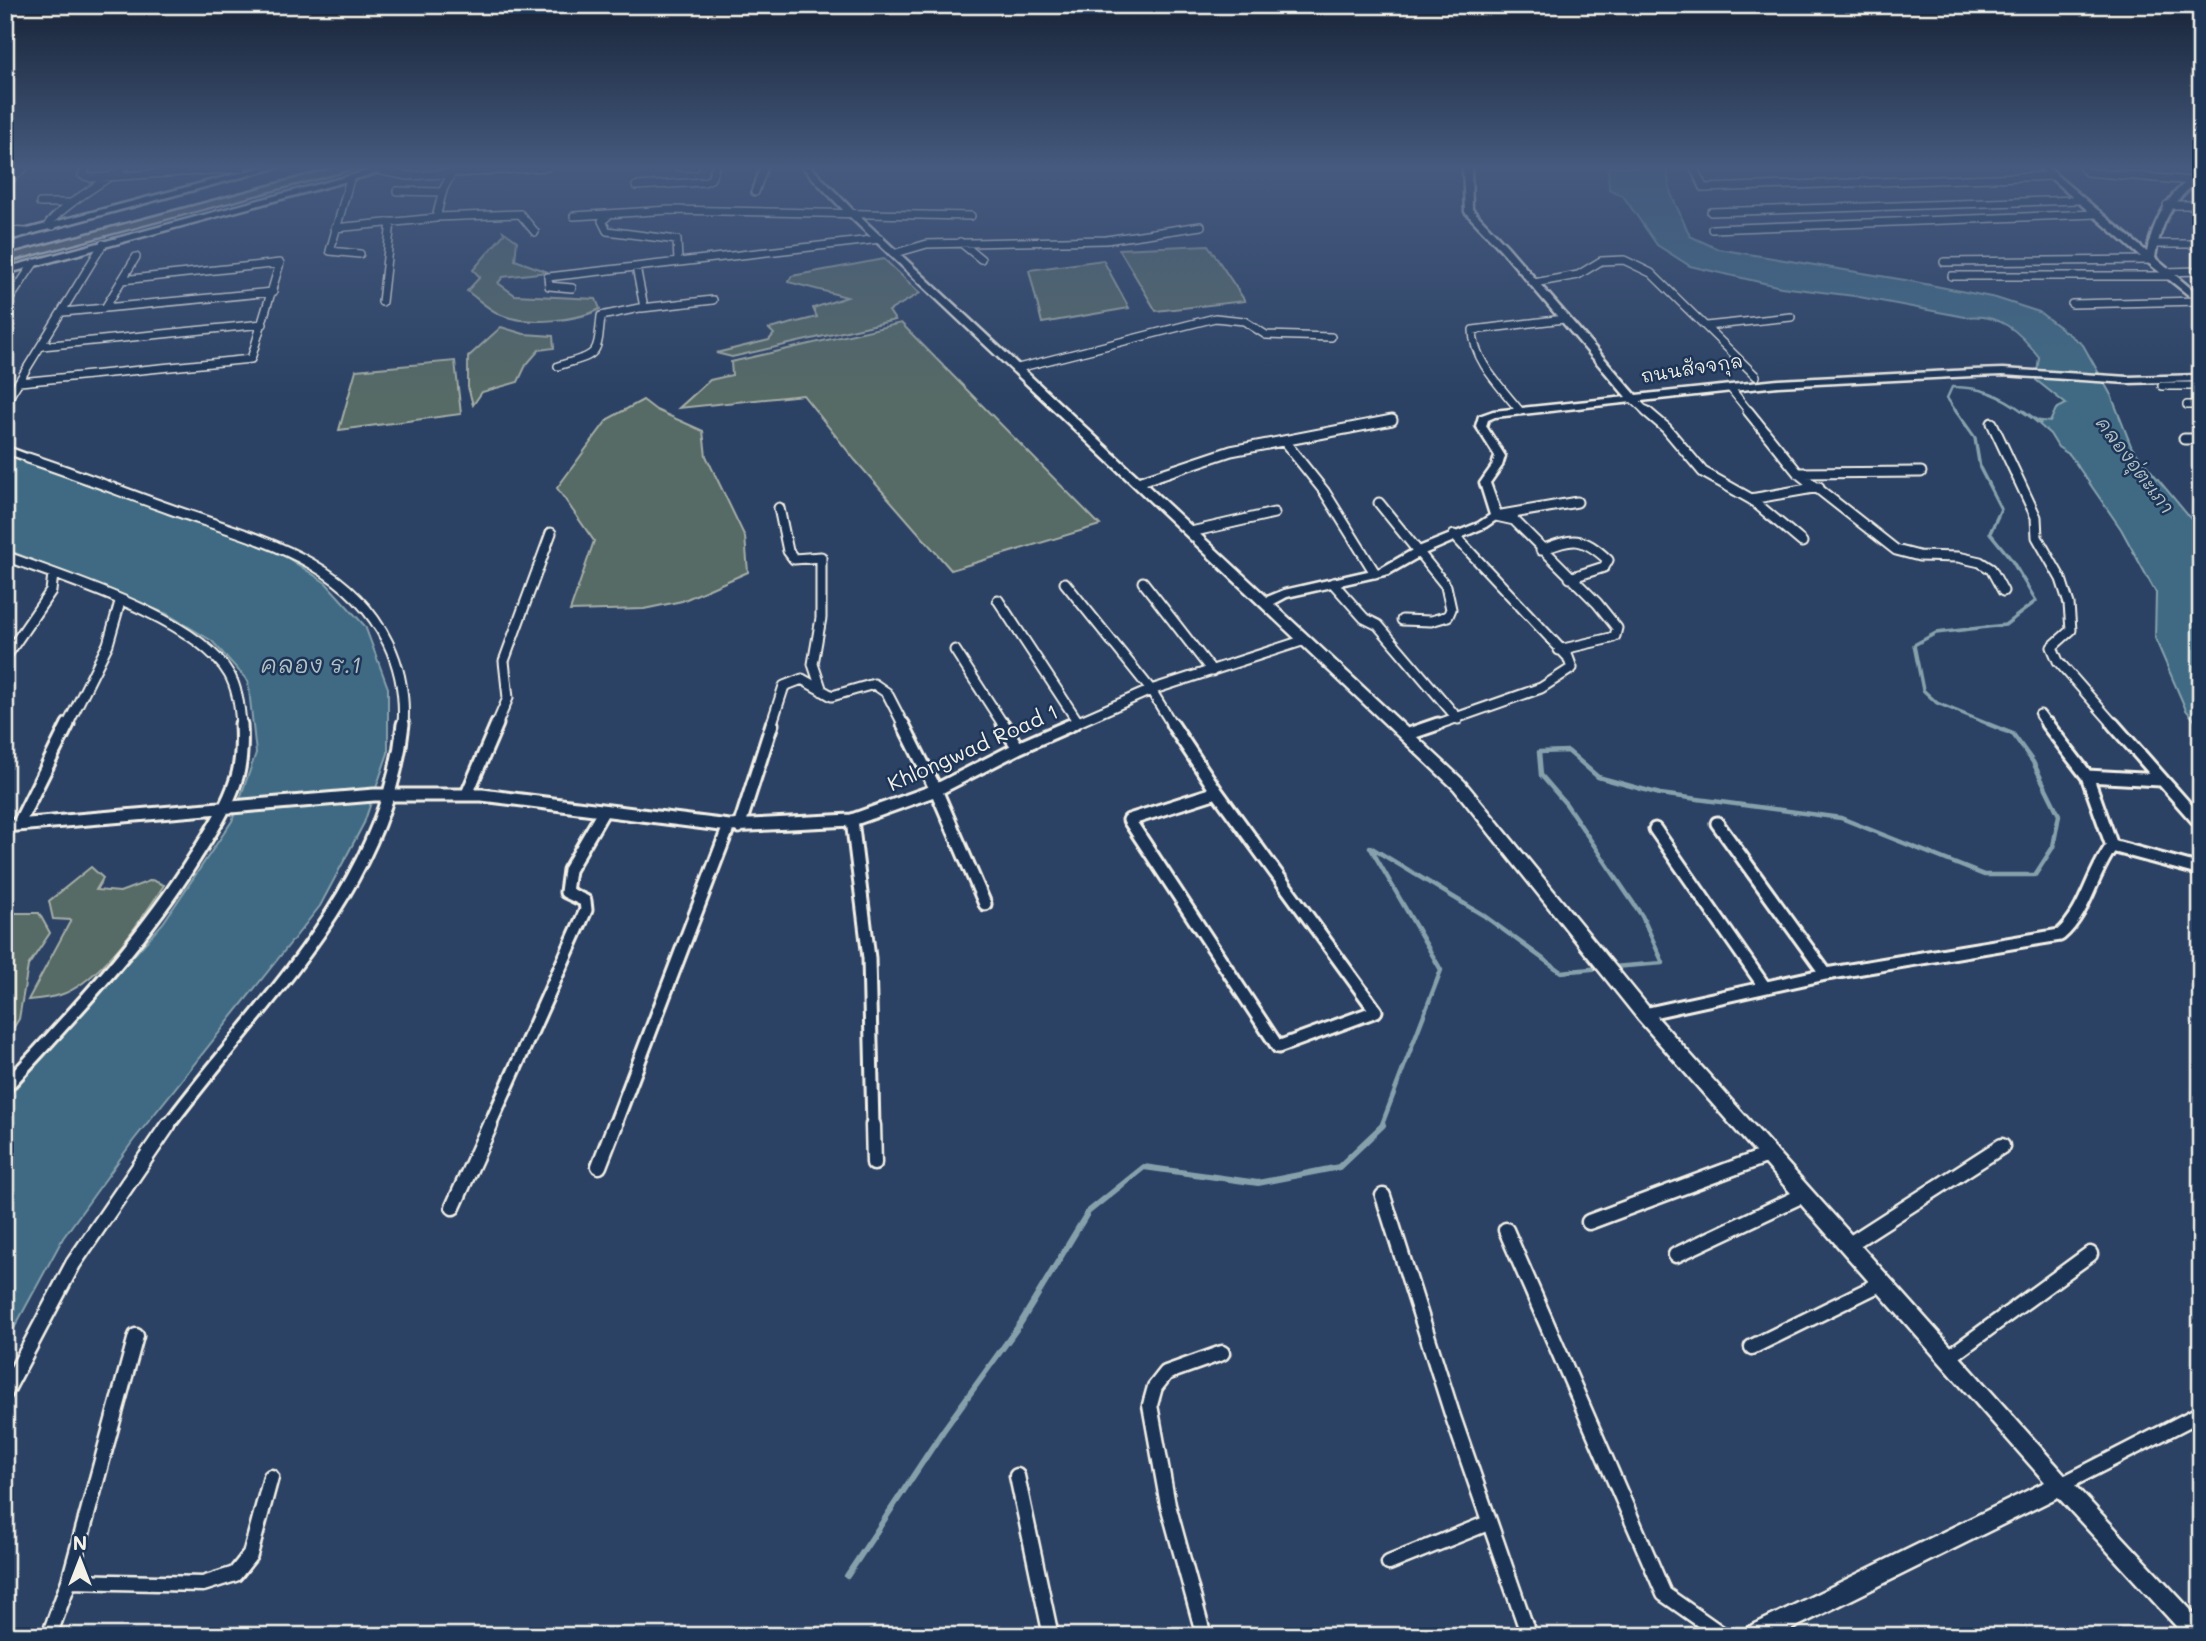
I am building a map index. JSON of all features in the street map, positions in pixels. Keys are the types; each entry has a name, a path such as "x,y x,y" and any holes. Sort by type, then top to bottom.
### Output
{"main road":[{"path":"5,259 58,244"},
{"path":"5,271 103,244"}],"street":[{"path":"5,404 103,244"},
{"path":"332,244 330,251 360,254"},
{"path":"382,302 389,244"},
{"path":"678,244 678,262"},
{"path":"572,288 553,288 547,281 548,277 840,244"},
{"path":"885,244 1459,785 1644,1014 2061,1485 2200,1636"},
{"path":"896,253 934,244"},
{"path":"962,244 981,259"},
{"path":"1498,244 1634,400 1666,428 1703,472 1751,499 1802,542"},
{"path":"2131,244 2200,301"},
{"path":"2150,260 2152,244 2201,244"},
{"path":"105,308 136,257"},
{"path":"613,269 614,260"},
{"path":"1534,283 1578,275 1601,261 1624,260 1651,273 1756,376"},
{"path":"1944,262 2150,260"},
{"path":"5,306 34,263"},
{"path":"20,382 251,359 280,264 122,280"},
{"path":"555,267 567,274"},
{"path":"635,267 644,305 642,308"},
{"path":"1952,276 2167,274 2201,271"},
{"path":"63,312 273,292"},
{"path":"558,366 594,354 598,349 595,327 604,315 713,300"},
{"path":"2072,304 2200,301"},
{"path":"1706,326 1791,317"},
{"path":"1018,368 1215,318 1244,321 1266,335 1331,337"},
{"path":"1520,411 1481,358 1471,338 1473,330 1564,319"},
{"path":"42,346 263,324"},
{"name":"ถนนสัจจกุล","path":"1634,400 1638,391 1756,376 2001,368 2118,372 2201,371"},
{"name":"ถนนสัจจกุล","path":"1634,400 1777,383 2001,368 2128,380 2201,379"},
{"path":"2162,386 2201,386"},
{"path":"1731,388 1798,473 1819,486 1896,550 1912,556 1977,561 1991,569 2003,591"},
{"path":"1496,516 1485,483 1497,466 1500,456 1480,426 1483,418 1493,414 1634,400"},
{"path":"2187,405 2201,405"},
{"path":"1138,482 1199,458 1392,420"},
{"path":"1992,423 2017,472 2036,517 2037,537 2061,579 2069,604 2071,630 2052,647 2058,661 2201,824"},
{"path":"2184,439 2201,439"},
{"path":"1284,441 1324,491 1375,573"},
{"path":"5,449 260,540 302,558 357,598 391,646 403,697 401,757 391,794 362,860 324,927 293,971 204,1080 118,1194 65,1277 5,1393"},
{"path":"1798,473 1921,472"},
{"path":"1751,499 1819,486"},
{"path":"1265,603 1284,594 1385,571 1420,551 1482,525 1496,516 1577,502"},
{"path":"1379,503 1446,586 1451,609 1442,620 1402,621"},
{"path":"779,508 788,551 794,559 821,557 821,618 813,664 822,691"},
{"path":"1191,532 1274,513"},
{"path":"1496,516 1514,520 1613,622 1617,633 1604,641 1588,642 1569,651 1559,650"},
{"path":"467,794 508,698 504,661 551,533"},
{"path":"1406,735 1541,688 1569,672 1571,664 1454,535"},
{"path":"1541,550 1573,539 1586,540 1608,560 1604,567 1570,578"},
{"path":"5,556 120,602 185,632 226,669 241,721 242,742 239,768 224,808 183,879 150,927 118,966 5,1088"},
{"path":"5,658 51,591 53,575"},
{"path":"1143,582 1212,671"},
{"path":"1065,583 1152,690 1217,792 1376,1011 1278,1047 1129,820 1217,792"},
{"path":"1333,583 1364,618 1378,625 1458,719"},
{"path":"998,600 1078,722"},
{"path":"18,825 108,644 120,602"},
{"name":"Khlongwad Road 1","path":"5,826 391,794 467,794 603,813 734,827 852,820 936,790 1018,748 1152,690 1306,640"},
{"path":"955,650 1018,748"},
{"path":"599,1166 734,827 784,686 802,679 832,696 874,684 887,694 936,790 985,904"},
{"path":"2040,715 2087,776 2112,846"},
{"path":"2087,776 2160,780"},
{"path":"453,1207 586,910 585,901 566,892 569,870 603,813"},
{"path":"852,820 869,958 874,1163"},
{"path":"1717,823 1826,974"},
{"path":"1655,829 1765,986"},
{"path":"1644,1014 1826,974 2060,935 2073,922 2101,861 2112,846"},
{"path":"2112,846 2201,870"},
{"path":"1848,1245 2002,1146"},
{"path":"1589,1222 1768,1155"},
{"path":"1676,1255 1803,1195"},
{"path":"1383,1196 1488,1523 1530,1636"},
{"path":"1506,1230 1664,1594 1724,1636"},
{"path":"1949,1357 2090,1254"},
{"path":"1752,1347 1882,1283"},
{"path":"49,1636 69,1581 136,1336"},
{"path":"1204,1636 1168,1505 1150,1405 1155,1387 1166,1374 1222,1353"},
{"path":"1755,1636 2201,1413"},
{"path":"1017,1476 1051,1636"},
{"path":"69,1581 204,1584 235,1574 250,1555 271,1477"},
{"path":"1389,1563 1488,1523"}],"green space":[{"path":"496,244 517,244 515,260 548,272 503,277 498,283 515,295 596,299 600,309 566,319 539,321 504,316 494,312 467,291 480,277 473,270"},
{"path":"1208,245 1245,301 1156,311 1119,249"},
{"path":"884,259 920,293 889,311 895,320 732,357 716,353 769,340 774,334 769,329 817,317 813,308 847,297 788,282 792,276"},
{"path":"1103,260 1129,308 1042,323 1029,270"},
{"path":"901,323 1100,525 951,570 855,460 803,395 679,408 710,380 732,375 731,362"},
{"path":"501,327 524,334 553,336 554,348 539,350 526,365 518,382 482,392 473,405 468,387 468,357"},
{"path":"455,361 461,414 339,430 356,370"},
{"path":"643,400 656,410 703,431 706,456 745,537 748,572 682,601 644,609 570,611 594,541 557,488 608,419"},
{"path":"91,867 103,878 96,890 120,892 152,880 164,885 119,948 90,977 60,995 28,1000 71,920 53,919 49,901"},
{"path":"5,913 39,913 50,933 28,966 19,1019 9,1035 5,1035"}],"water":[{"name":"คลองอุ่ตะเภา","path":"1706,244 1718,249 1996,298 2039,312 2083,345 2111,395 2132,448 2201,531 2201,728 2186,710 2155,638 2156,593 2121,529 2070,455 2058,447 2050,434 2034,420 2050,422 2056,409 2066,404 2036,380 2039,357 2024,339 2008,326 1989,318 1965,317 1854,296 1781,287 1690,266 1657,245"},
{"name":"คลอง ร.1","path":"5,451 280,553 326,583 365,626 388,688 388,753 364,823 320,906 133,1141 63,1238 5,1345 5,1100 163,923 232,821 256,753 248,681 212,641 167,614 5,549"}],"waterway":[{"path":"1957,413 1947,398 1952,387 1991,393 2025,413"},
{"path":"1956,411 1975,438 1980,468 2001,509 1990,533 2011,559 2036,601 2005,625 1936,633 1914,645 1923,690 1937,703 1993,726"},
{"path":"2023,411 2040,423"},
{"path":"1988,724 1993,726"},
{"path":"1613,967 1663,963 1642,916 1566,804 1541,775 1539,752 1568,751 1598,777 1660,794 1841,818 1984,875 2035,875 2053,847 2059,815 2033,762 2013,734 1993,726"},
{"path":"1381,1127 1441,970 1370,847 1483,915 1561,972 1601,968"},
{"path":"847,1576 943,1431 1020,1324 1088,1212 1144,1167 1258,1183 1339,1167 1381,1127"}]}
